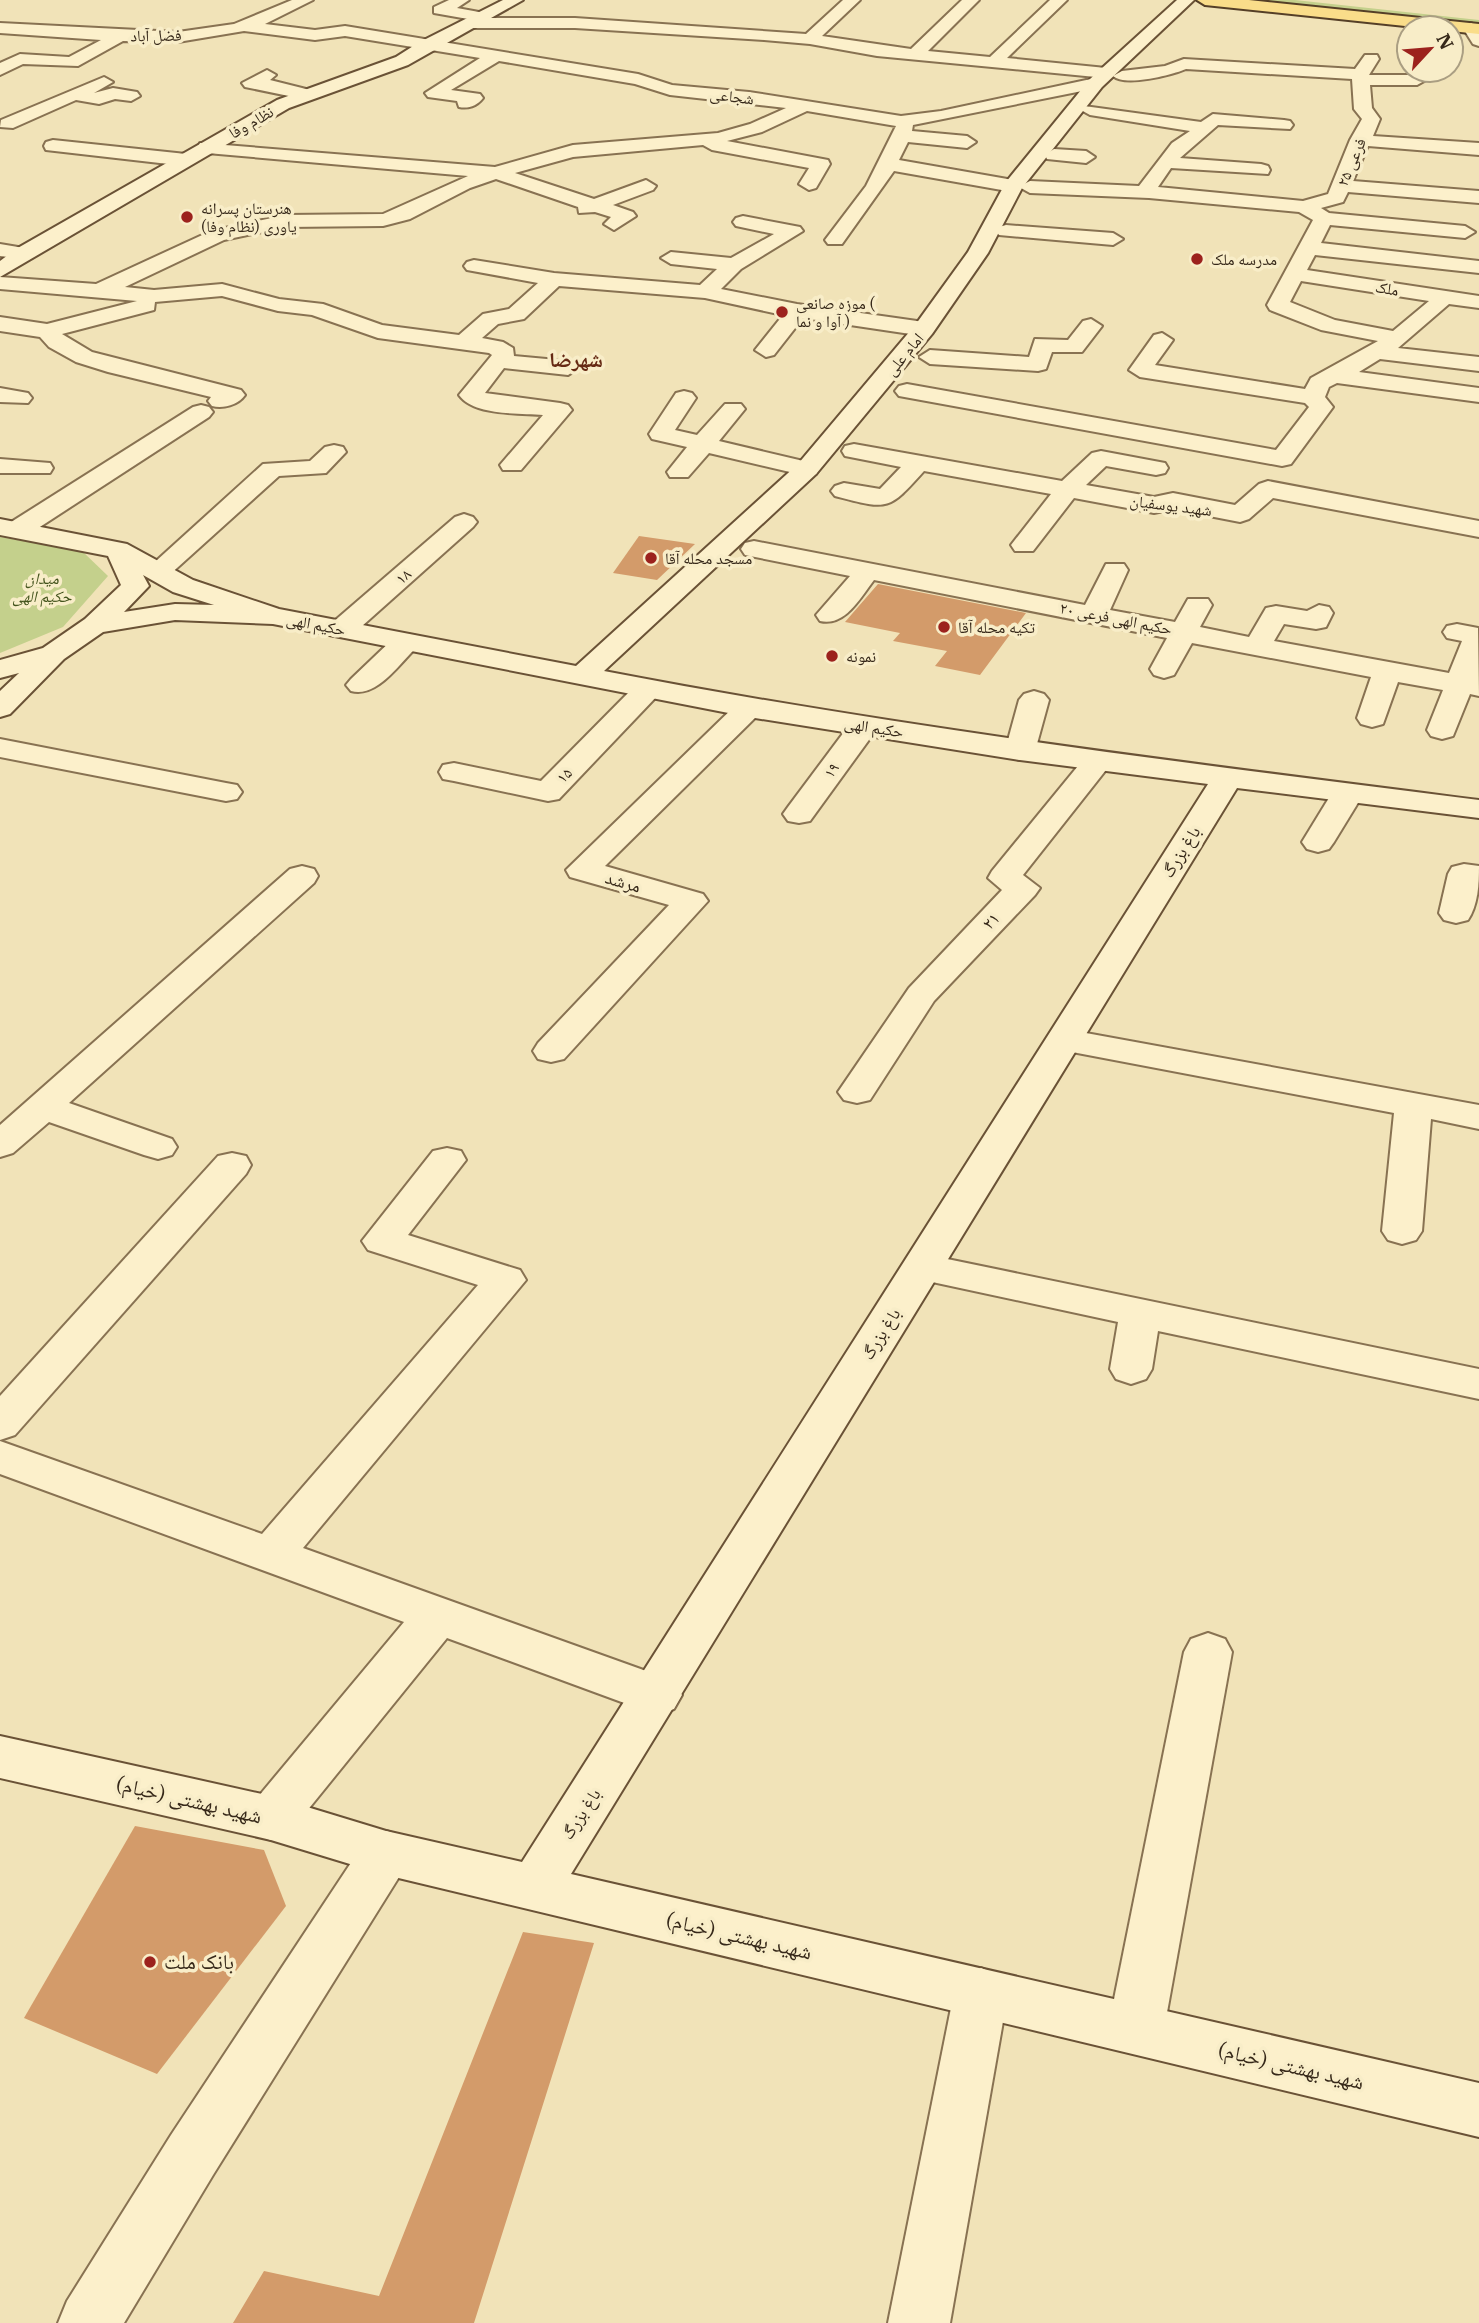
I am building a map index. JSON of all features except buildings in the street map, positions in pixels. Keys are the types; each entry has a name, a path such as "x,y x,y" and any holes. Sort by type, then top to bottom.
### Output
{"main road":[{"path":"1205,0 1477,29"},
{"path":"1325,0 1477,29"}],"street":[{"name":"فضل آباد","path":"0,28 127,36 173,35 243,26 305,0"},
{"path":"461,0 440,10 478,20 563,23 639,32 703,32 818,40 877,51 995,61 1108,77"},
{"name":"نظام وفا","path":"0,271 23,253 283,104 402,61 424,46 515,0"},
{"path":"805,59 852,0"},
{"path":"916,54 971,0"},
{"path":"995,61 1059,0"},
{"name":"امام علی","path":"608,674 807,469 924,329 1021,186 1108,77 1186,0"},
{"path":"890,411 930,357 1021,211 1021,186 1054,155 1090,110 1108,77 1199,0"},
{"path":"563,23 591,6"},
{"path":"639,32 661,9"},
{"path":"222,14 263,19"},
{"path":"703,32 724,18"},
{"path":"0,71 20,59 72,62 151,25"},
{"name":"شجاعی","path":"243,26 316,35 345,31 602,78 638,79 670,90 874,116 901,129"},
{"path":"942,27 962,30"},
{"path":"173,35 217,46"},
{"path":"465,103 474,98 434,93 490,56 517,42"},
{"path":"6,130 73,94 105,70 78,59"},
{"path":"901,129 941,116 1108,77 1168,71 1184,64 1241,69 1365,71 1395,76"},
{"path":"1234,85 1241,69"},
{"name":"فرعی ۲۵","path":"1304,207 1336,198 1359,140 1378,119 1363,109 1360,94 1365,71"},
{"path":"267,75 251,83 281,87 308,95"},
{"path":"998,85 1046,92"},
{"path":"771,101 790,88"},
{"path":"73,94 99,99 113,93 131,96"},
{"path":"874,116 891,99"},
{"path":"99,291 218,235 286,221 383,220 403,215 463,184 553,155 695,141 756,128 805,106"},
{"path":"1090,110 1206,128"},
{"path":"1149,192 1148,183 1179,147 1206,128 1213,119 1284,125"},
{"path":"901,129 967,142"},
{"path":"835,240 856,218 887,164 901,129"},
{"path":"553,155 562,139 577,138 583,133"},
{"path":"262,150 289,135"},
{"path":"1359,140 1479,149"},
{"path":"695,141 821,164 809,184"},
{"path":"53,146 186,160"},
{"path":"798,160 820,146"},
{"path":"207,147 496,173 594,205 615,218 655,191 594,205 569,217"},
{"path":"466,170 495,151"},
{"path":"1054,155 1086,157"},
{"path":"1166,162 1261,170"},
{"path":"887,164 1021,186 1149,192 1304,207 1324,218 1465,232"},
{"path":"526,183 563,173"},
{"path":"1341,186 1422,186 1479,197"},
{"path":"1324,218 1278,305 1329,324 1394,338"},
{"path":"705,292 734,265 793,231 743,222"},
{"path":"1005,235 1113,239"},
{"path":"1005,235 1033,242"},
{"path":"1308,248 1479,267"},
{"path":"0,250 23,253"},
{"path":"671,258 734,265"},
{"path":"474,266 554,279 705,292 797,310 924,329"},
{"name":"ملک","path":"1294,274 1479,302"},
{"path":"463,343 491,318 516,314 554,279"},
{"path":"0,283 154,296 222,290 278,305 315,309 378,331 495,346 506,353 471,395 487,402 560,410 512,465"},
{"path":"243,295 267,287"},
{"path":"0,324 47,331 189,293"},
{"path":"1313,397 1319,383 1355,367 1427,318 1444,298"},
{"path":"766,350 797,310"},
{"path":"930,357 1038,364 1043,344 1074,347 1091,326"},
{"path":"9,529 233,394 84,357 57,342 47,331"},
{"path":"907,391 1282,459 1321,407 1313,397 1140,370 1163,340"},
{"path":"1375,352 1479,364"},
{"path":"498,361 568,368"},
{"path":"1336,376 1479,395"},
{"path":"684,398 660,434 807,469"},
{"path":"679,472 733,409"},
{"path":"733,568 855,451 872,431"},
{"name":"شهید یوسفیان","path":"855,451 918,463 960,462 1154,505 1173,501 1240,514 1268,489 1437,532 1479,529"},
{"path":"158,571 272,469 317,468 334,452"},
{"path":"1024,545 1069,488 1101,458 1156,468"},
{"path":"844,491 886,498 918,463"},
{"path":"0,466 41,468"},
{"name":"۱۸","path":"342,629 464,522"},
{"path":"9,529 118,550 183,586 273,616"},
{"name":"حکیم الهی فرعی ۲۰","path":"754,549 1095,613 1387,672 1468,685"},
{"path":"0,708 53,654 95,625 135,586 118,550"},
{"path":"432,551 463,556 470,551"},
{"path":"1095,613 1115,570"},
{"path":"830,615 868,571"},
{"path":"1164,669 1198,605"},
{"path":"95,625 175,612 273,616"},
{"path":"1258,646 1276,614 1316,621 1319,613"},
{"name":"حکیم الهی","path":"273,616 406,642 608,674 648,689 749,708 1020,751 1479,809"},
{"path":"1442,730 1468,685 1478,636 1457,632"},
{"path":"361,685 406,642"},
{"path":"0,669 53,654"},
{"path":"1371,718 1387,672"},
{"name":"۱۵","path":"454,772 548,792 648,689"},
{"path":"1020,751 1034,699"},
{"name":"مرشد","path":"551,1051 691,901 582,870 749,708"},
{"name":"۱۹","path":"799,814 864,726"},
{"path":"0,748 226,793"},
{"name":"۲۱","path":"857,1092 921,995 1023,888 1004,878 1098,761"},
{"name":"باغ بزرگ","path":"534,1888 657,1695 1227,778"},
{"path":"1318,842 1348,793"},
{"path":"1456,913 1464,874 1479,876"},
{"path":"0,1146 302,876"},
{"path":"1064,1040 1479,1117"},
{"path":"1402,1231 1413,1105"},
{"path":"43,1107 158,1147"},
{"path":"271,1555 506,1280 382,1241 447,1160"},
{"path":"0,1424 232,1165"},
{"path":"923,1267 1479,1384"},
{"path":"1132,1369 1140,1313"},
{"path":"0,1457 657,1695"},
{"path":"271,1818 437,1616"},
{"path":"1136,2029 1208,1652"},
{"name":"شهید بهشتی (خیام)","path":"0,1757 271,1818 386,1853 1479,2110"},
{"path":"89,2323 192,2155 386,1853"},
{"path":"919,2323 981,1993"}],"green space":[{"path":"1251,0 1295,0 1424,14 1395,15"},
{"path":"1465,18 1479,20 1479,24 1465,23"},
{"name":"میدان حکیم الهی","path":"0,537 82,551 108,576 63,627 0,653"}],"place":[{"name":"هنرستان پسرانه یاوری (نظام وفا)","path":"187,217"},
{"name":"مدرسه ملک","path":"1197,259"},
{"name":"موزه صانعی ( آوا و نما )","path":"782,312"},
{"name":"مسجد محله آقا","path":"651,558"},
{"name":"تکیه محله آقا","path":"944,627"},
{"name":"نمونه","path":"832,656"},
{"name":"بانک ملت","path":"150,1962"}],"district":[{"name":"شهرضا","path":"576,360"}]}
